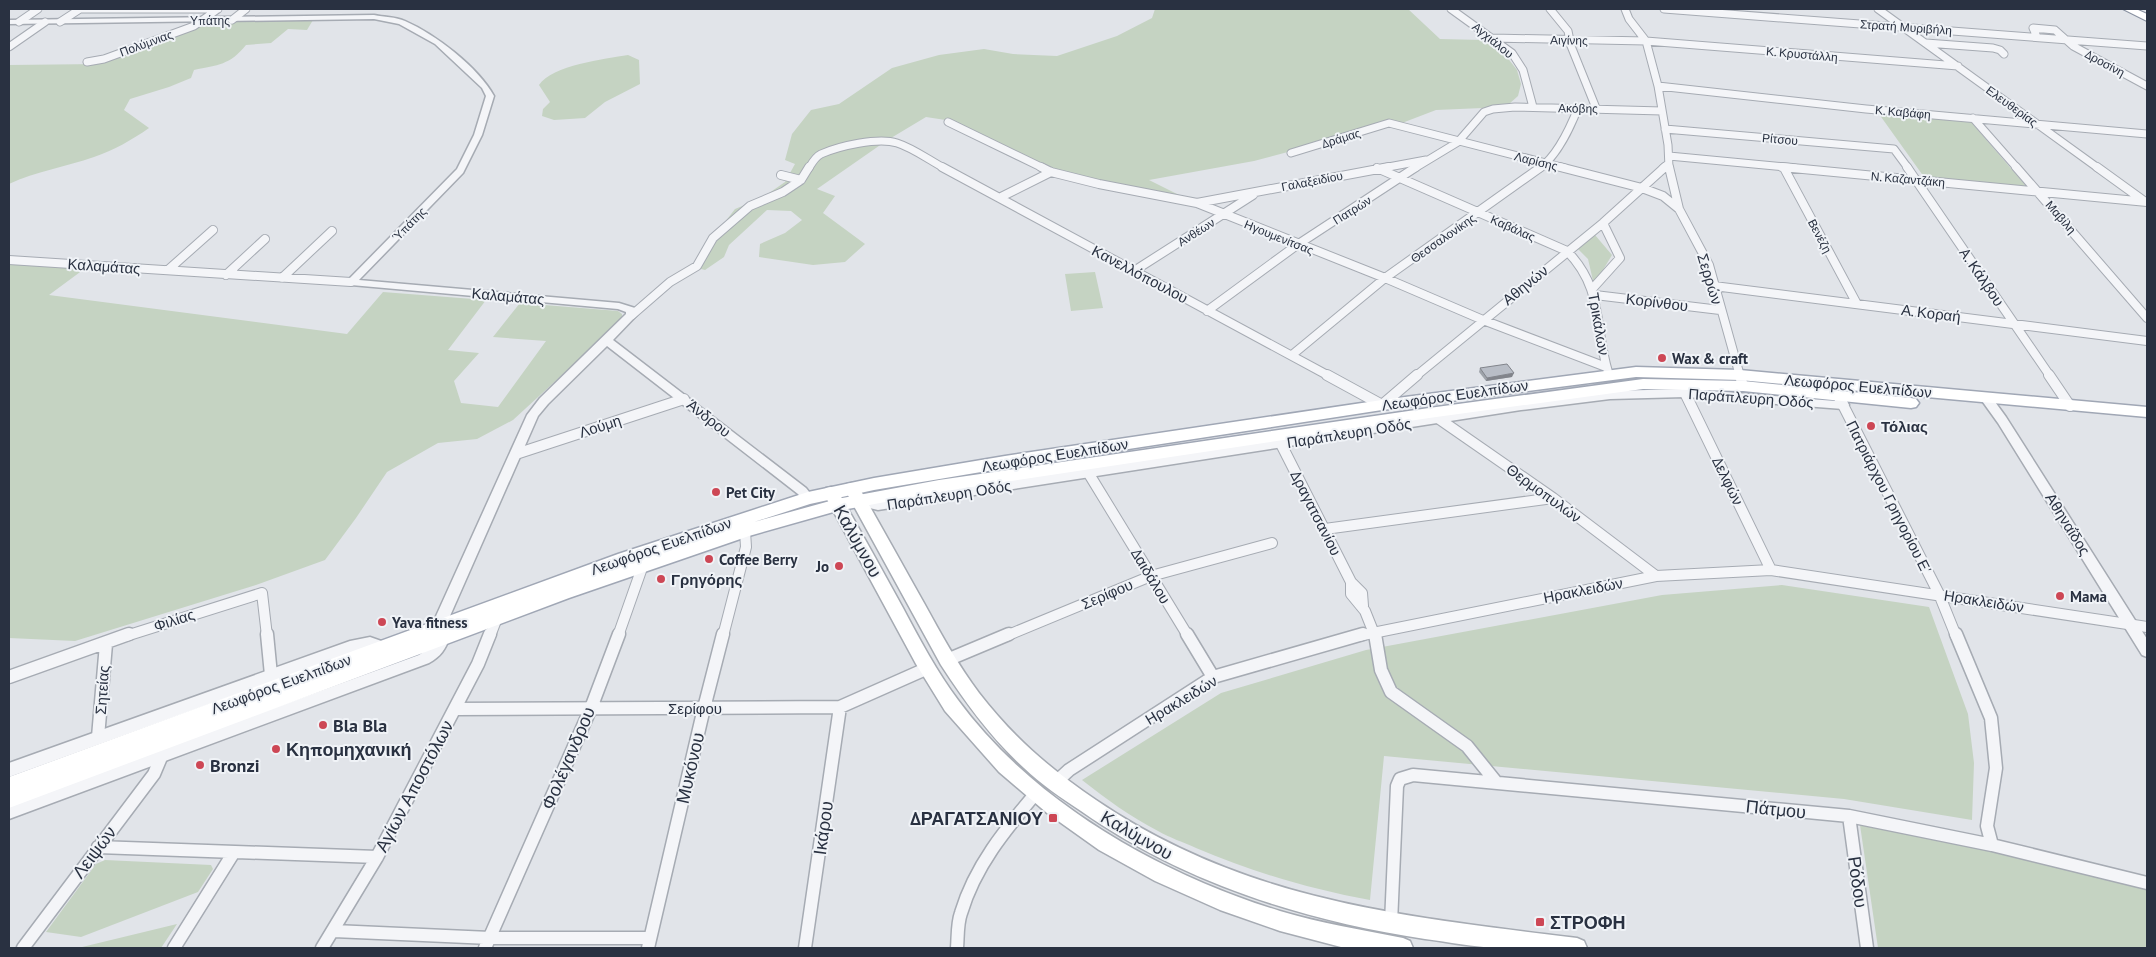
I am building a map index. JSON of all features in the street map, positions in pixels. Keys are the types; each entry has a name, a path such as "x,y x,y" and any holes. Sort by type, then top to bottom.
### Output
{"highway":[{"path":"2128,9 2147,18"}],"main road":[{"name":"Λεωφόρος Ευελπίδων","path":"9,786 382,647 496,618 834,499 1014,461 1608,371 1659,372 1990,404 2147,423"},
{"name":"Λεωφόρος Ευελπίδων","path":"855,495 939,486 1434,416 1643,384 1741,381 1841,401 2070,406 2147,412"},
{"name":"Καλύμνου","path":"855,495 947,660 964,686 1024,756 1056,782 1101,814 1149,844 1216,875 1262,892 1323,909 1391,923 1577,948"},
{"name":"Λεωφόρος Ευελπίδων","path":"9,799 642,553 808,498 834,499"},
{"name":"Καλύμνου","path":"834,499 944,695 973,732 1003,764 1036,793 1090,832 1139,863 1194,889 1257,914 1320,932 1393,948"}],"street":[{"path":"19,22 38,9"},
{"path":"60,22 79,9 218,9"},
{"path":"126,21 141,9"},
{"name":"Πολύμνιας","path":"86,62 104,59 194,26 218,9"},
{"path":"232,20 246,9"},
{"name":"Αγχιάλου","path":"1451,9 1512,53 1519,62 1533,107"},
{"path":"1550,9 1568,31 1571,46 1596,108"},
{"path":"1624,9 1646,42 1658,86 1665,129"},
{"name":"Στρατή Μυριβήλη","path":"1664,9 1722,11 1748,16 2147,46"},
{"path":"1744,9 1748,16"},
{"name":"Ελευθερίας","path":"1878,9 2147,202"},
{"name":"Υπάτης","path":"9,22 232,20 326,17 388,19 401,22 438,42 485,87 490,96 465,164"},
{"path":"9,47 45,22"},
{"name":"Δροσίνη","path":"2037,37 2033,28 2055,30 2073,46 2147,86"},
{"name":"Αιγίνης","path":"1492,38 1646,42"},
{"name":"Κ. Κρυστάλλη","path":"1646,42 1958,66"},
{"path":"1925,43 1982,47"},
{"name":"Κ. Καβάφη","path":"1658,86 1866,109 2147,134"},
{"name":"Ακόβης","path":"1493,109 1533,107 1662,111"},
{"name":"Θεσσαλονίκης","path":"1292,355 1385,278 1548,163 1571,126 1578,108"},
{"name":"Πατρών","path":"1207,310 1297,245 1427,160 1458,142 1476,119 1484,112 1493,109"},
{"name":"Μαβίλη","path":"1973,118 2147,318"},
{"name":"Ηγουμενίτσας","path":"948,122 1051,172 1197,204 1297,245 1385,278 1608,371"},
{"name":"Λαρίσης","path":"1389,123 1642,188 1663,196 1679,209"},
{"name":"Δράμας","path":"1291,153 1389,123"},
{"name":"Σερρών","path":"1665,129 1668,160 1679,209 1709,265 1741,381"},
{"name":"Ρίτσου","path":"1665,129 1894,149"},
{"name":"Κανελλόπουλου","path":"801,180 815,158 822,154 873,142 890,141 898,143 1382,405"},
{"name":"A. Κάλβου","path":"1894,149 2070,406"},
{"name":"Γαλαξειδίου","path":"1197,204 1377,168 1427,160"},
{"name":"Ν. Καζαντζάκη","path":"1668,160 1784,168 2147,202"},
{"name":"Αθηνών","path":"1382,405 1603,223 1642,188 1668,160"},
{"name":"Ύπάτης","path":"351,282 450,182 465,164"},
{"name":"Καβάλας","path":"1377,168 1567,252"},
{"name":"Βενέζη","path":"1784,168 1856,304"},
{"path":"1001,198 1051,172"},
{"path":"781,175 801,180"},
{"path":"9,812 424,659 437,651 441,631 516,454 538,408 608,341 632,315 670,282 697,266 713,238 750,206 783,192 801,180"},
{"name":"Ανθέων","path":"1134,271 1258,192"},
{"path":"1594,292 1620,258 1603,223"},
{"path":"168,270 213,230"},
{"path":"282,278 332,231"},
{"path":"226,275 265,239"},
{"name":"Τρικάλων","path":"1567,252 1585,269 1594,292 1608,371"},
{"name":"Καλαμάτας","path":"9,260 351,282 619,306 631,310 632,315"},
{"name":"Α. Κοραή","path":"1714,286 2147,341"},
{"name":"Κορίνθου","path":"1594,292 1720,310"},
{"name":"Άνδρου","path":"608,341 802,491 808,498"},
{"name":"Παράπλευρη Οδός","path":"855,495 878,505 1281,444 1434,416 1610,395 1685,393 1841,401"},
{"name":"Δελφών","path":"1685,393 1772,570"},
{"name":"Λούμη","path":"516,454 684,399"},
{"name":"Πατριάρχου Γρηγορίου Ε'","path":"1841,401 1939,594 1991,718 1996,768 1987,826 1992,845"},
{"name":"Αθηναΐδος","path":"1990,404 2147,651"},
{"name":"Θερμοπυλών","path":"1434,416 1552,498 1656,576"},
{"name":"Δραγατσανίου","path":"1281,444 1351,582 1351,594 1363,606 1374,631 1383,678 1391,692 1460,740 1475,755 1496,782"},
{"name":"Δαιδάλου","path":"1089,474 1213,678"},
{"path":"1325,529 1552,498"},
{"name":"Μυκόνου","path":"649,943 704,708 746,547 745,530"},
{"name":"Σερίφου","path":"947,660 1151,576 1272,543"},
{"name":"Φολέγανδρου","path":"488,943 590,708 643,565"},
{"name":"Ηρακλειδών","path":"1056,782 1069,770 1213,678 1374,631 1656,576 1772,570 2147,627"},
{"name":"Φιλίας","path":"9,676 69,654 106,644 161,623 262,593 271,675"},
{"name":"Αγίων Αποστόλων","path":"322,948 377,858 478,664 496,618"},
{"path":"9,770 355,645 370,643 382,647"},
{"name":"Σητείας","path":"98,737 106,644"},
{"name":"Σερίφου","path":"455,709 840,707 928,668"},
{"name":"Ικάρου","path":"805,948 840,707"},
{"name":"Λειψών","path":"23,948 154,774 162,755"},
{"name":"Πάτμου","path":"1391,923 1397,786 1400,779 1413,775 1849,816 1992,845 2147,883"},
{"path":"957,948 960,915 979,868 1001,835 1036,793"},
{"name":"Ρόδου","path":"1849,816 1868,948"},
{"path":"98,847 377,858"},
{"path":"174,948 234,852"},
{"path":"334,931 488,943 649,943"}],"green space":[{"path":"1155,9 1408,9 1440,39 1483,40 1503,52 1517,70 1521,84 1518,96 1509,104 1483,108 1436,110 1402,123 1381,121 1329,141 1254,161 1149,180 1187,199 1062,173 952,121 926,117 886,141 817,189 835,196 823,213 865,244 845,262 813,265 759,257 760,244 785,233 802,220 791,211 767,210 729,245 724,257 705,270 697,268 697,258 735,209 762,198 785,182 795,164 785,160 792,134 811,110 839,104 892,68 939,55 984,49 1013,54 1057,56 1117,36 1152,18"},
{"path":"313,20 307,30 288,29 271,43 246,45 235,57 223,63 194,70 191,78 130,99 124,110 149,128 136,137 94,157 9,184 9,65 100,64 198,28 206,23"},
{"path":"628,55 639,60 640,84 605,102 585,118 554,120 542,116 543,109 550,102 539,85 546,78 555,72 580,64"},
{"path":"1879,114 1971,122 2027,187 1924,177"},
{"path":"1595,235 1612,255 1594,285 1588,259 1578,249"},
{"path":"9,263 91,264 49,295 347,334 383,292 486,300 448,350 479,353 454,381 461,403 498,407 546,341 493,337 520,303 618,311 622,314 622,320 513,420 477,439 438,443 387,472 325,560 256,585 75,641 9,638"},
{"path":"1095,272 1103,308 1071,311 1065,274"},
{"path":"1782,585 1929,607 1968,714 1974,763 1972,820 1844,799 1384,756 1370,900 1325,891 1282,879 1239,865 1167,836 1109,801 1082,780 1221,693 1366,650 1662,595"},
{"path":"1860,825 1998,849 2147,887 2147,948 1878,948"},
{"path":"105,860 211,865 213,869 198,892 81,937 46,932 96,864"},
{"path":"177,924 161,948 78,948"}],"building":[{"path":"1507,364 1514,373 1487,378 1480,368"}],"place":[{"name":"Wax & craft","path":"1662,358"},
{"name":"Τόλιας","path":"1871,426"},
{"name":"Pet City","path":"716,492"},
{"name":"Coffee Berry","path":"709,559"},
{"name":"Jo","path":"839,566"},
{"name":"Γρηγόρης","path":"661,579"},
{"name":"Мама","path":"2060,596"},
{"name":"Yava fitness","path":"382,622"},
{"name":"Bla Bla","path":"323,725"},
{"name":"Κηπομηχανική","path":"276,749"},
{"name":"Bronzi","path":"200,765"},
{"name":"ΔΡΑΓΑΤΣΑΝΙΟΥ","path":"1053,818"},
{"name":"ΣΤΡΟΦΗ","path":"1540,922"}]}
